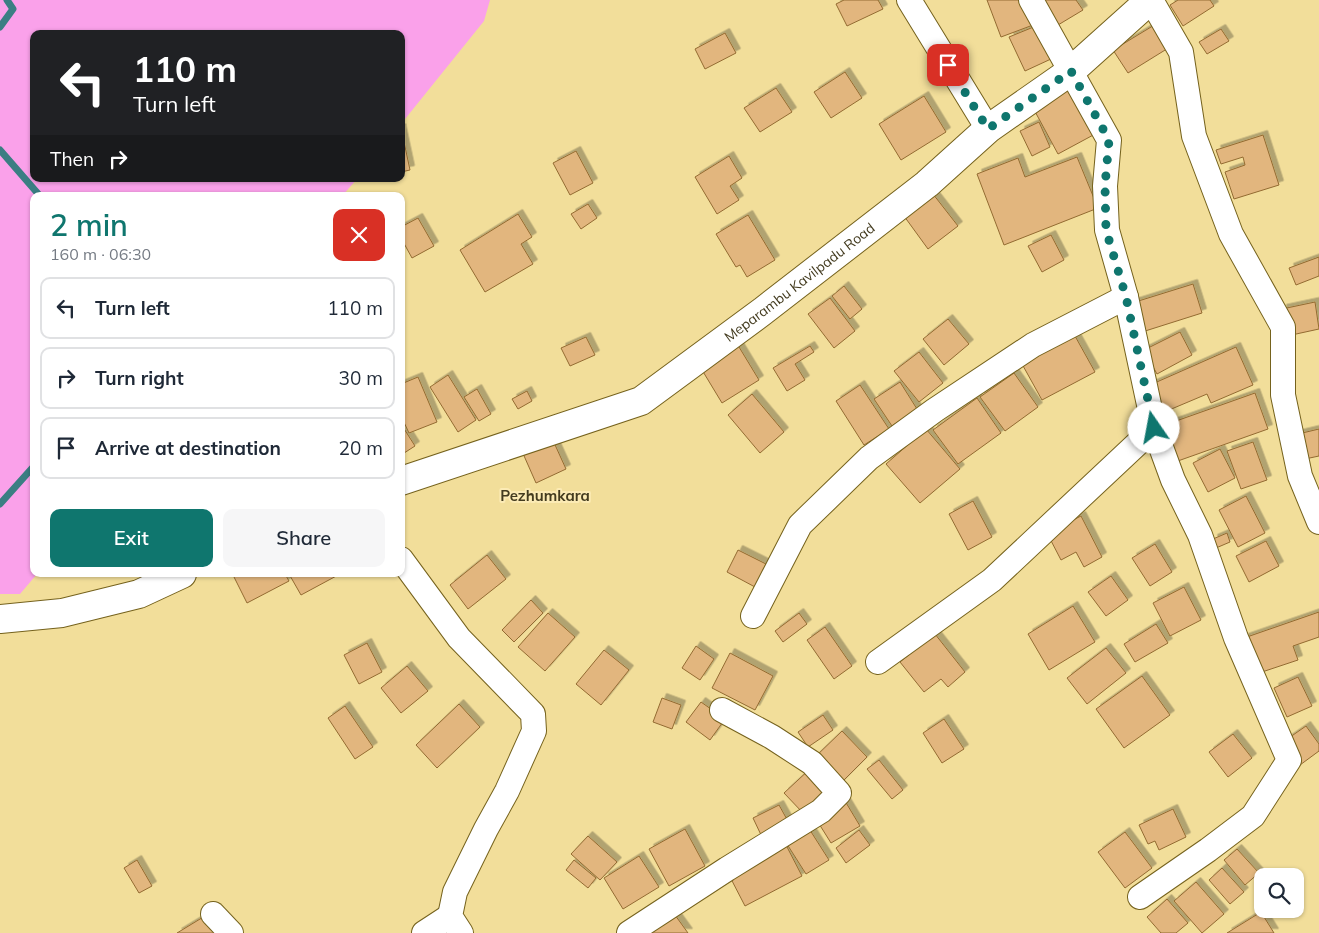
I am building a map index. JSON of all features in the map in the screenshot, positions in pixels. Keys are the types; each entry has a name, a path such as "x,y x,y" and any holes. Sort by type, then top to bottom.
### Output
{"main road":[{"name":"Meparambu Kavilpadu Road","path":"405,480 641,401 763,311 927,184 988,129 1071,71 1151,0"},
{"path":"0,619 62,613 139,594 176,577"}],"street":[{"path":"909,0 988,129"},
{"path":"1031,0 1109,140 1105,186 1106,230 1126,297 1154,428 1173,480 1200,535 1236,638 1289,760 1253,816 1140,897"},
{"path":"1151,0 1181,52 1194,136 1231,234 1283,326 1283,395 1300,476 1319,522"},
{"path":"754,616 800,524 869,458 935,410 1033,345 1126,297"},
{"path":"878,662 992,580 1154,428"},
{"path":"405,564 459,638 533,714 534,731 507,791 455,892 456,924 424,933"},
{"path":"630,933 727,869 821,811 839,793 812,763 772,737 722,710"},
{"path":"213,914 231,933"}],"shaded area":[{"path":"0,0 490,0 484,21 405,119 405,30 30,30 30,182 354,182 346,192 30,192 30,577 34,577 20,594 0,594"}],"building":[{"path":"844,0 878,0 883,9 847,26 836,4"},
{"path":"987,0 1024,0 1033,25 1001,37"},
{"path":"1040,0 1076,0 1083,10 1053,28"},
{"path":"1178,0 1210,0 1214,6 1183,26 1170,5"},
{"path":"1156,24 1170,47 1128,73 1113,50"},
{"path":"1036,26 1051,59 1025,71 1009,37"},
{"path":"1221,29 1229,41 1207,54 1199,42"},
{"path":"725,33 736,53 705,69 695,49"},
{"path":"845,72 862,98 831,118 814,92"},
{"path":"1072,85 1097,133 1058,154 1032,106"},
{"path":"776,88 792,112 760,132 744,108"},
{"path":"924,96 946,132 901,160 879,124"},
{"path":"1039,122 1050,147 1032,156 1020,131"},
{"path":"1263,135 1279,185 1234,199 1225,172 1245,165 1243,157 1221,164 1216,150"},
{"path":"405,147 410,170 405,171"},
{"path":"576,151 593,183 570,195 553,163"},
{"path":"729,156 742,178 730,186 739,200 717,214 695,177"},
{"path":"1077,157 1098,208 1004,245 977,174 1018,158 1025,177"},
{"path":"933,194 958,226 928,249 904,216"},
{"path":"588,204 597,218 581,229 571,214"},
{"path":"518,214 532,237 521,244 533,264 485,292 460,250"},
{"path":"748,215 775,260 747,277 740,265 736,267 716,234"},
{"path":"418,218 434,246 412,258 405,245 405,225"},
{"path":"1051,235 1064,260 1042,272 1028,246"},
{"path":"1319,257 1319,276 1296,285 1289,268"},
{"path":"1193,284 1202,313 1142,332 1132,303"},
{"path":"844,286 862,309 850,319 832,296"},
{"path":"830,298 855,331 834,348 808,314"},
{"path":"1315,302 1319,329 1287,336 1282,309"},
{"path":"948,319 969,344 944,365 923,339"},
{"path":"1180,332 1192,355 1157,374 1144,350"},
{"path":"1075,336 1095,372 1042,400 1022,364"},
{"path":"586,337 595,355 570,366 561,348"},
{"path":"736,342 759,380 722,403 699,365"},
{"path":"810,346 814,352 795,364 805,380 787,391 773,368"},
{"path":"1236,347 1253,385 1211,403 1207,394 1162,413 1150,385"},
{"path":"919,352 943,383 919,402 894,371"},
{"path":"1014,373 1038,407 1005,431 980,397"},
{"path":"448,375 476,420 458,432 430,387"},
{"path":"418,377 437,422 409,433 405,424 405,382"},
{"path":"900,382 917,409 892,426 874,399"},
{"path":"860,385 889,429 864,445 836,401"},
{"path":"477,389 491,414 479,421 464,397"},
{"path":"527,391 532,401 518,409 512,399"},
{"path":"1255,393 1268,429 1175,462 1162,426"},
{"path":"752,394 784,432 760,453 728,415"},
{"path":"977,398 1001,433 958,464 933,430"},
{"path":"926,429 960,469 920,503 886,464"},
{"path":"1319,429 1319,456 1305,459 1298,434"},
{"path":"405,430 415,446 405,452"},
{"path":"551,436 566,469 536,483 521,449"},
{"path":"1253,442 1267,480 1241,489 1227,451"},
{"path":"1220,449 1235,478 1208,492 1193,463"},
{"path":"1246,496 1265,533 1238,547 1219,510"},
{"path":"973,501 992,537 968,550 949,514"},
{"path":"1081,516 1102,557 1084,567 1076,552 1061,560 1047,533"},
{"path":"1227,533 1230,542 1216,548 1213,539"},
{"path":"1266,541 1279,566 1249,582 1236,556"},
{"path":"1155,544 1172,572 1150,586 1132,558"},
{"path":"738,550 766,564 755,587 727,572"},
{"path":"487,555 506,579 468,609 450,585"},
{"path":"1111,576 1128,600 1106,616 1088,592"},
{"path":"234,577 287,577 289,581 247,603"},
{"path":"291,577 334,577 301,595"},
{"path":"1184,587 1201,620 1170,636 1153,603"},
{"path":"531,600 543,613 514,642 502,630"},
{"path":"1073,606 1095,642 1049,670 1028,634"},
{"path":"1319,612 1319,637 1293,646 1298,660 1256,674 1244,638"},
{"path":"548,613 575,637 545,671 518,647"},
{"path":"799,613 807,624 783,642 775,631"},
{"path":"1156,624 1168,643 1135,662 1124,644"},
{"path":"825,627 852,666 834,679 807,640"},
{"path":"935,634 965,672 948,687 941,679 924,692 900,662"},
{"path":"367,643 382,672 359,684 344,655"},
{"path":"696,646 714,659 700,680 682,668"},
{"path":"1106,648 1126,673 1087,704 1067,678"},
{"path":"604,650 629,670 601,705 576,684"},
{"path":"730,653 773,676 755,710 712,688"},
{"path":"407,666 428,691 401,713 381,688"},
{"path":"1142,676 1170,715 1124,748 1096,709"},
{"path":"1298,677 1312,706 1287,717 1274,688"},
{"path":"662,698 681,705 672,729 653,722"},
{"path":"701,702 725,719 710,740 686,722"},
{"path":"459,704 480,727 437,768 416,745"},
{"path":"345,706 373,747 355,759 328,718"},
{"path":"823,715 833,730 808,747 798,732"},
{"path":"944,719 964,749 942,763 923,733"},
{"path":"1306,726 1319,744 1319,751 1300,765 1283,742"},
{"path":"842,731 867,757 840,784 814,758"},
{"path":"1233,734 1252,758 1228,777 1209,752"},
{"path":"879,760 903,790 892,799 867,769"},
{"path":"811,768 830,789 803,813 784,793"},
{"path":"845,801 860,826 831,843 816,819"},
{"path":"779,805 789,823 762,837 753,818"},
{"path":"1173,809 1186,837 1159,850 1155,841 1148,844 1139,825"},
{"path":"808,827 829,860 806,874 785,841"},
{"path":"685,829 705,866 669,886 649,849"},
{"path":"859,830 870,845 846,863 836,848"},
{"path":"1125,832 1152,868 1125,888 1098,852"},
{"path":"588,836 617,862 600,880 571,854"},
{"path":"786,845 802,876 745,906 729,875"},
{"path":"1237,849 1254,868 1254,877 1245,885 1224,860"},
{"path":"639,856 659,887 623,909 604,878"},
{"path":"137,860 152,886 139,893 124,868"},
{"path":"574,860 596,878 588,888 566,870"},
{"path":"1222,868 1244,892 1230,904 1209,880"},
{"path":"1196,882 1224,914 1202,933 1174,901"},
{"path":"1167,899 1188,923 1176,933 1161,933 1147,917"},
{"path":"675,915 688,933 650,933"},
{"path":"205,916 216,933 177,933"},
{"path":"1254,916 1254,918 1265,918 1274,933 1227,933"}],"waterway":[{"path":"0,27 13,9 7,0"},
{"path":"0,150 37,192"},
{"path":"0,504 30,470"}],"district":[{"name":"Pezhumkara","path":"545,495"}],"route":[{"path":"948,65 988,129 1071,71 1086,95 1109,140 1105,186 1106,230 1126,297 1154,428"}]}
